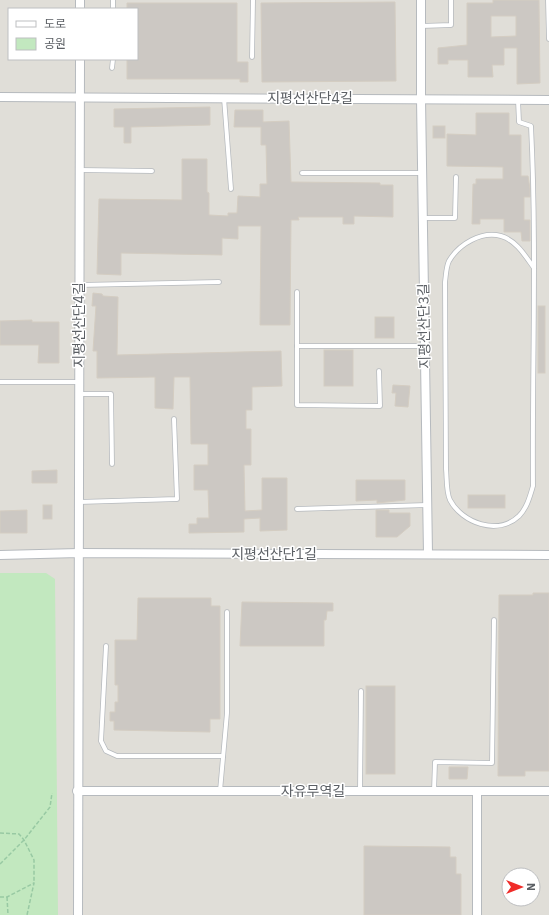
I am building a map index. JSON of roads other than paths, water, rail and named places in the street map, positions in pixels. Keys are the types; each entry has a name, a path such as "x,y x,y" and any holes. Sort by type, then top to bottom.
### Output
{"street":[{"name":"지평선산단3길","path":"421,0 422,218 428,554"},
{"name":"지평선산단4길","path":"79,553 80,60"},
{"name":"지평선산단4길","path":"80,96 421,99"},
{"path":"0,97 80,96"},
{"path":"421,99 549,100"},
{"path":"78,915 77,791 79,553"},
{"name":"지평선산단1길","path":"0,555 79,553 549,555"},
{"name":"자유무역길","path":"77,791 549,791"},
{"path":"477,791 477,915"}],"lane":[{"path":"252,57 253,0"},
{"path":"421,26 451,24 451,0"},
{"path":"548,0 549,39"},
{"path":"112,60 112,68"},
{"path":"224,97 231,189"},
{"path":"518,99 519,122 531,126 534,231 534,268 533,486 528,502 518,516 503,524 484,525 469,520 458,512 449,498 446,469 445,290 448,263 458,250 467,242 490,236 502,236 520,249 534,268"},
{"path":"80,170 152,171"},
{"path":"302,173 422,173"},
{"path":"422,218 455,218 456,177"},
{"path":"80,285 219,282"},
{"path":"297,292 297,405 380,406 379,371"},
{"path":"297,346 425,346"},
{"path":"0,382 79,382"},
{"path":"79,394 111,394 112,464"},
{"path":"79,502 177,499 174,419"},
{"path":"297,509 427,505"},
{"path":"220,791 227,713 227,612"},
{"path":"434,791 435,762 492,763 494,620"},
{"path":"106,646 101,741 106,751 117,756 223,756"},
{"path":"360,791 361,691"}]}
